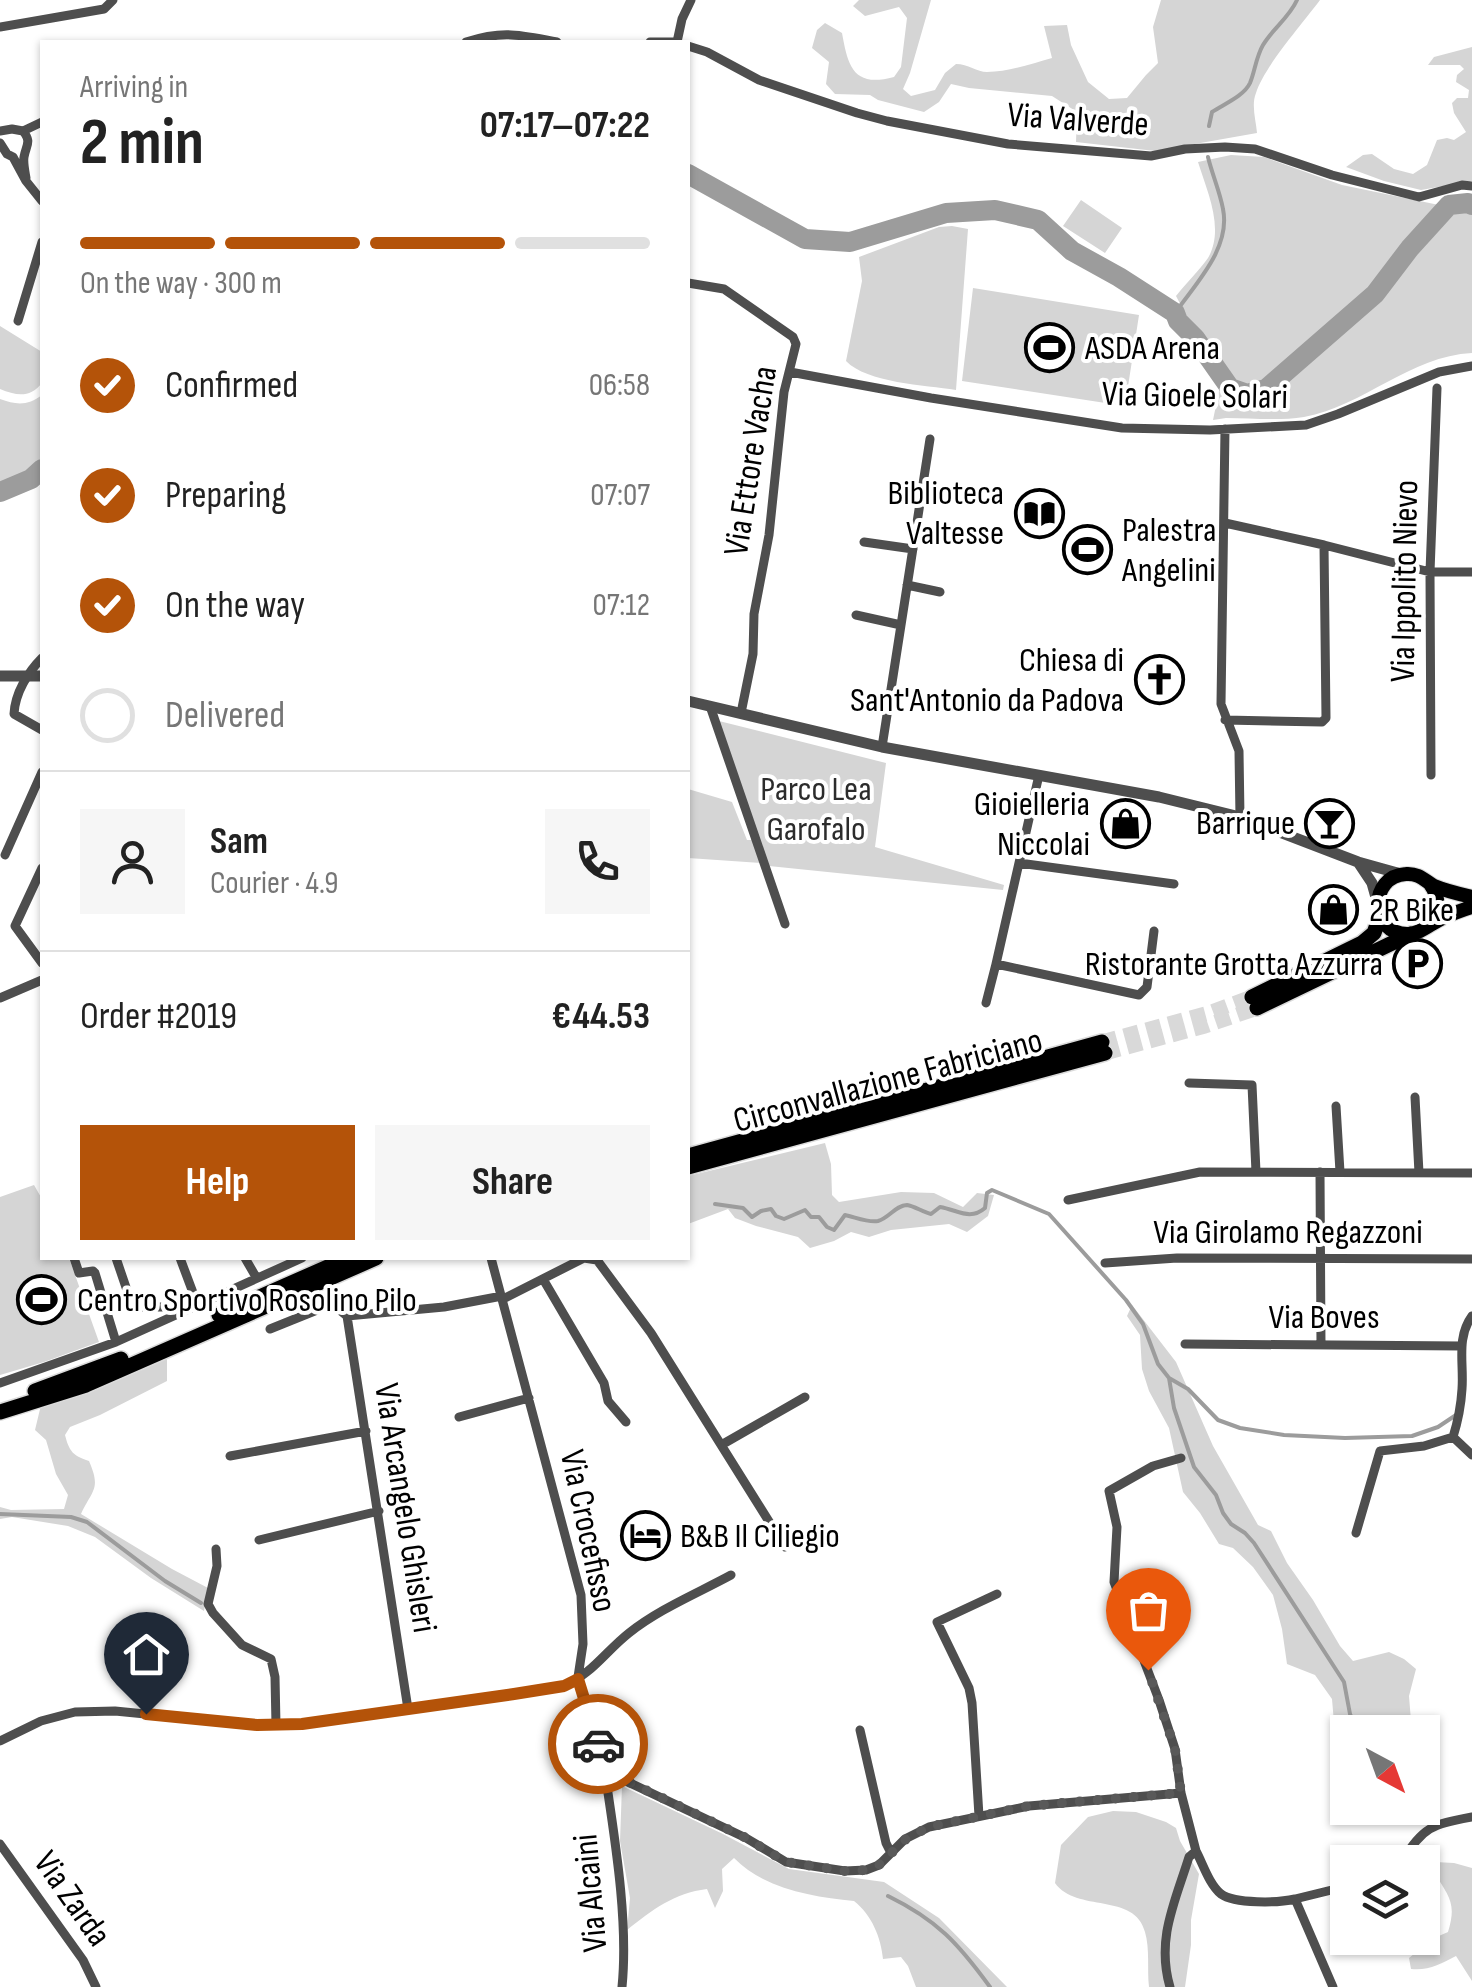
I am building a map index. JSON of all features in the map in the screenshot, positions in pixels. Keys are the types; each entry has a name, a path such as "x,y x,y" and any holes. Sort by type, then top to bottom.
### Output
{"highway":[{"path":"1378,908 1374,933 1362,943 1255,1002 1412,934"},
{"name":"Circonvallazione Fabriciano","path":"690,1155 1103,1048 690,1166"},
{"path":"0,1401 125,1358 344,1260"},
{"path":"0,1412 86,1385 371,1260"}],"main road":[{"path":"1472,897 1430,884 1417,875 1402,874 1386,884 1378,908 1392,930 1412,934 1472,907"},
{"path":"1429,926 1438,907 1430,884"}],"street":[{"path":"0,27 104,9 114,0"},
{"path":"677,40 691,0"},
{"path":"473,40 495,34 546,40"},
{"name":"Via Valverde","path":"690,47 759,80 857,114 1008,144 1151,156 1201,148 1255,149 1418,197 1472,186"},
{"path":"26,135 40,124"},
{"path":"24,154 7,154 0,143 3,132 12,129 26,135"},
{"path":"26,135 26,181"},
{"path":"12,156 40,198"},
{"path":"18,320 40,248"},
{"name":"Via Ettore Vacha","path":"690,283 724,290 792,338 796,349 784,392 769,535 741,713"},
{"name":"Via Gioele Solari","path":"790,372 1122,428 1224,430 1306,425 1439,372 1472,366"},
{"name":"Via Ippolito Nievo","path":"1431,775 1430,572 1437,388"},
{"path":"1224,430 1221,704 1239,751 1240,817"},
{"path":"882,747 930,439"},
{"path":"1225,524 1430,572 1472,572"},
{"path":"864,542 913,549"},
{"path":"1225,720 1322,722 1326,718 1324,545"},
{"path":"907,585 940,592"},
{"path":"856,616 901,625"},
{"path":"40,658 26,676 13,707 14,714 40,729"},
{"path":"0,676 40,676"},
{"path":"690,701 882,747 1159,798 1240,817 1358,862 1402,874"},
{"path":"710,706 784,924"},
{"path":"30,768 40,772"},
{"path":"986,1004 1039,775"},
{"path":"5,854 40,777"},
{"path":"1358,862 1372,883 1378,908"},
{"path":"1019,863 1174,884"},
{"path":"40,872 14,926 40,960"},
{"path":"996,964 1139,996 1147,987 1154,932"},
{"path":"0,998 40,981"},
{"path":"1189,1083 1252,1084 1256,1172"},
{"path":"1415,1097 1418,1172"},
{"path":"1336,1106 1340,1172"},
{"path":"1068,1200 1200,1172 1472,1173"},
{"path":"1320,1172 1322,1345"},
{"name":"Via Girolamo Regazzoni","path":"1105,1264 1177,1258 1472,1259"},
{"path":"75,1260 80,1273 95,1274 116,1342"},
{"path":"117,1260 132,1305 176,1307 180,1314"},
{"path":"181,1260 198,1306"},
{"path":"246,1260 256,1278"},
{"path":"0,1383 116,1342 297,1260"},
{"name":"Via Crocefisso","path":"492,1260 581,1596 583,1644 578,1678"},
{"path":"270,1329 332,1304 347,1316 502,1298 580,1260"},
{"path":"597,1260 652,1333 785,1547"},
{"path":"543,1279 604,1383 608,1401 626,1422"},
{"name":"Via Arcangelo Ghisleri","path":"347,1316 408,1709"},
{"path":"1452,1437 1462,1398 1464,1328 1472,1316"},
{"name":"Via Boves","path":"1185,1344 1462,1346"},
{"path":"723,1444 806,1397"},
{"path":"459,1417 529,1398"},
{"path":"230,1456 366,1431"},
{"path":"1452,1437 1472,1455"},
{"path":"1356,1533 1380,1451 1424,1446 1452,1437"},
{"path":"1181,1458 1153,1466 1109,1491 1117,1528 1114,1582 1175,1749 1196,1851 1216,1889 1225,1896 1273,1902 1330,1890"},
{"path":"259,1540 378,1512"},
{"path":"216,1550 217,1566 208,1604 242,1645 271,1660 276,1725"},
{"name":"Via Crocefisso","path":"578,1678 597,1666 646,1621 731,1575"},
{"path":"979,1816 969,1688 937,1622 997,1594"},
{"path":"0,1742 41,1720 74,1712 115,1710 276,1725 564,1686 578,1678"},
{"name":"Via Alcaini","path":"578,1678 610,1773 607,1787 615,1833 622,1987"},
{"path":"860,1730 891,1853"},
{"path":"610,1773 746,1838 786,1862 845,1871 879,1865 906,1839 929,1827 1028,1806 1181,1793"},
{"path":"962,1780 976,1778"},
{"path":"1412,1845 1434,1824 1472,1816"},
{"name":"Via Zarda","path":"0,1844 83,1960 96,1987"},
{"path":"1170,1987 1165,1935 1190,1857 1196,1851"},
{"path":"1295,1899 1333,1987"}],"green space":[{"path":"859,0 931,0 903,89 911,96 935,90 956,64 995,72 1052,58 1044,26 1067,25 1071,45 1088,82 1109,99 1127,98 1158,63 1153,27 1161,0 1320,0 1260,82 1254,102 1257,133 1155,151 1076,142 1077,112 1052,96 951,84 939,102 924,112 870,95 835,94 826,84 829,62 812,48 817,30 825,23 842,33 850,64 861,77 894,77 901,67 907,18 899,7 865,16 853,6"},
{"path":"1472,47 1472,181 1421,190 1346,167 1363,155 1372,154 1394,169 1413,174 1427,165 1437,140 1454,140 1466,132 1452,103 1457,98 1468,98 1469,90 1456,82 1464,69 1460,65 1428,65 1434,57"},
{"path":"1231,155 1264,157 1342,185 1439,205 1371,294 1443,205 1457,196 1472,197 1472,353 1428,363 1347,403 1304,417 1213,420 1225,379 1239,388 1197,336 1176,296 1208,258 1215,235 1213,210 1198,162"},
{"path":"1081,200 1122,228 1105,253 1063,226"},
{"path":"939,227 968,229 956,390 897,382 855,368 846,361 862,281 859,257"},
{"name":"ASDA Arena","path":"973,288 1139,315 1125,406 962,381"},
{"path":"0,326 40,351 40,385 28,393 0,389"},
{"path":"40,396 40,461 25,474 0,486 0,399 32,401"},
{"name":"Parco Lea Garofalo","path":"719,721 886,763 875,847 1004,885 1003,890 769,866"},
{"name":"Parco Lea Garofalo","path":"690,790 732,802 747,840 754,840 761,863 690,858"},
{"path":"825,1143 831,1164 832,1195 839,1202 901,1192 934,1193 963,1207 977,1193 994,1195 988,1216 967,1232 949,1224 891,1230 869,1237 851,1232 810,1248 798,1237 735,1218 728,1209 690,1223 690,1176"},
{"name":"Centro Sportivo Rosolino Pilo","path":"34,1185 40,1196 40,1260 70,1260 99,1342 0,1375 0,1197"},
{"path":"1132,1305 1176,1362 1213,1446 1258,1525 1271,1531 1340,1646 1353,1661 1389,1652 1416,1669 1409,1696 1411,1715 1333,1715 1332,1699 1315,1675 1287,1664 1273,1595 1233,1548 1219,1544 1183,1492 1169,1428 1142,1369 1140,1335 1127,1316"},
{"path":"167,1359 167,1381 70,1427 65,1435 72,1452 89,1461 95,1478 94,1489 81,1514 208,1588 204,1611 95,1537 68,1526 12,1517 0,1519 0,1507 64,1509 68,1495 56,1474 46,1440 35,1430 41,1405"},
{"path":"622,1786 789,1869 884,1882 939,1918 1007,1987 916,1987 901,1957 883,1959 874,1927 854,1901 806,1894 774,1884 734,1858 722,1869 723,1891 715,1908 707,1889 695,1891 664,1904 627,1930 630,1898 620,1841"},
{"path":"1113,1811 1136,1812 1176,1828 1199,1874 1185,1987 1149,1987 1145,1932 1130,1912 1077,1898 1055,1883 1061,1845 1088,1817"},
{"path":"1440,1862 1472,1868 1472,1981 1456,1956 1429,1968 1411,1969 1409,1958 1413,1955 1440,1955 1440,1936 1448,1932 1452,1914"}],"waterway":[{"path":"1209,126 1212,112 1247,88 1263,45 1297,0"},
{"path":"1175,313 1210,264 1222,237 1223,209 1208,157"},
{"path":"690,175 805,239 850,242 946,213 995,210 1038,220 1072,251 1175,313 1230,388 1247,394 1266,389 1375,294 1449,205 1472,205"},
{"path":"0,492 31,479 40,471"},
{"path":"715,1204 743,1208 752,1217 771,1209 784,1219 805,1210 834,1230 845,1215 878,1221 907,1205 931,1214 940,1207 974,1214 985,1208 987,1193 992,1190 1049,1214 1126,1300 1143,1324 1158,1364 1169,1378 1188,1389 1218,1420 1284,1435 1345,1438 1412,1436 1438,1427 1456,1415"},
{"path":"1169,1378 1174,1408 1194,1467 1216,1495 1231,1524 1254,1543 1344,1682 1350,1715"},
{"path":"0,1514 71,1517 87,1522 201,1603"},
{"path":"888,1896 945,1934 990,1987"}],"tunnel":[{"path":"1102,1042 1252,997"},
{"path":"1105,1053 1257,1008"}],"way so far":[{"path":"598,1744 610,1773 746,1838 786,1862 845,1871 866,1870 879,1865 906,1839 929,1827 1028,1806 1181,1793 1175,1749 1148,1670"}],"place":[{"name":"ASDA Arena","path":"1050,348"},
{"name":"Biblioteca Valtesse","path":"1039,513"},
{"name":"Palestra Angelini","path":"1087,550"},
{"name":"Chiesa di Sant'Antonio da Padova","path":"1159,680"},
{"name":"Barrique","path":"1330,823"},
{"name":"Gioielleria Niccolai","path":"1125,824"},
{"name":"2R Bike","path":"1334,910"},
{"name":"Ristorante Grotta Azzurra","path":"1418,964"},
{"name":"Centro Sportivo Rosolino Pilo","path":"42,1300"},
{"name":"B&B Il Ciliegio","path":"645,1536"}],"route":[{"path":"146,1714 257,1725 302,1724 564,1686 578,1679 598,1744"}]}
